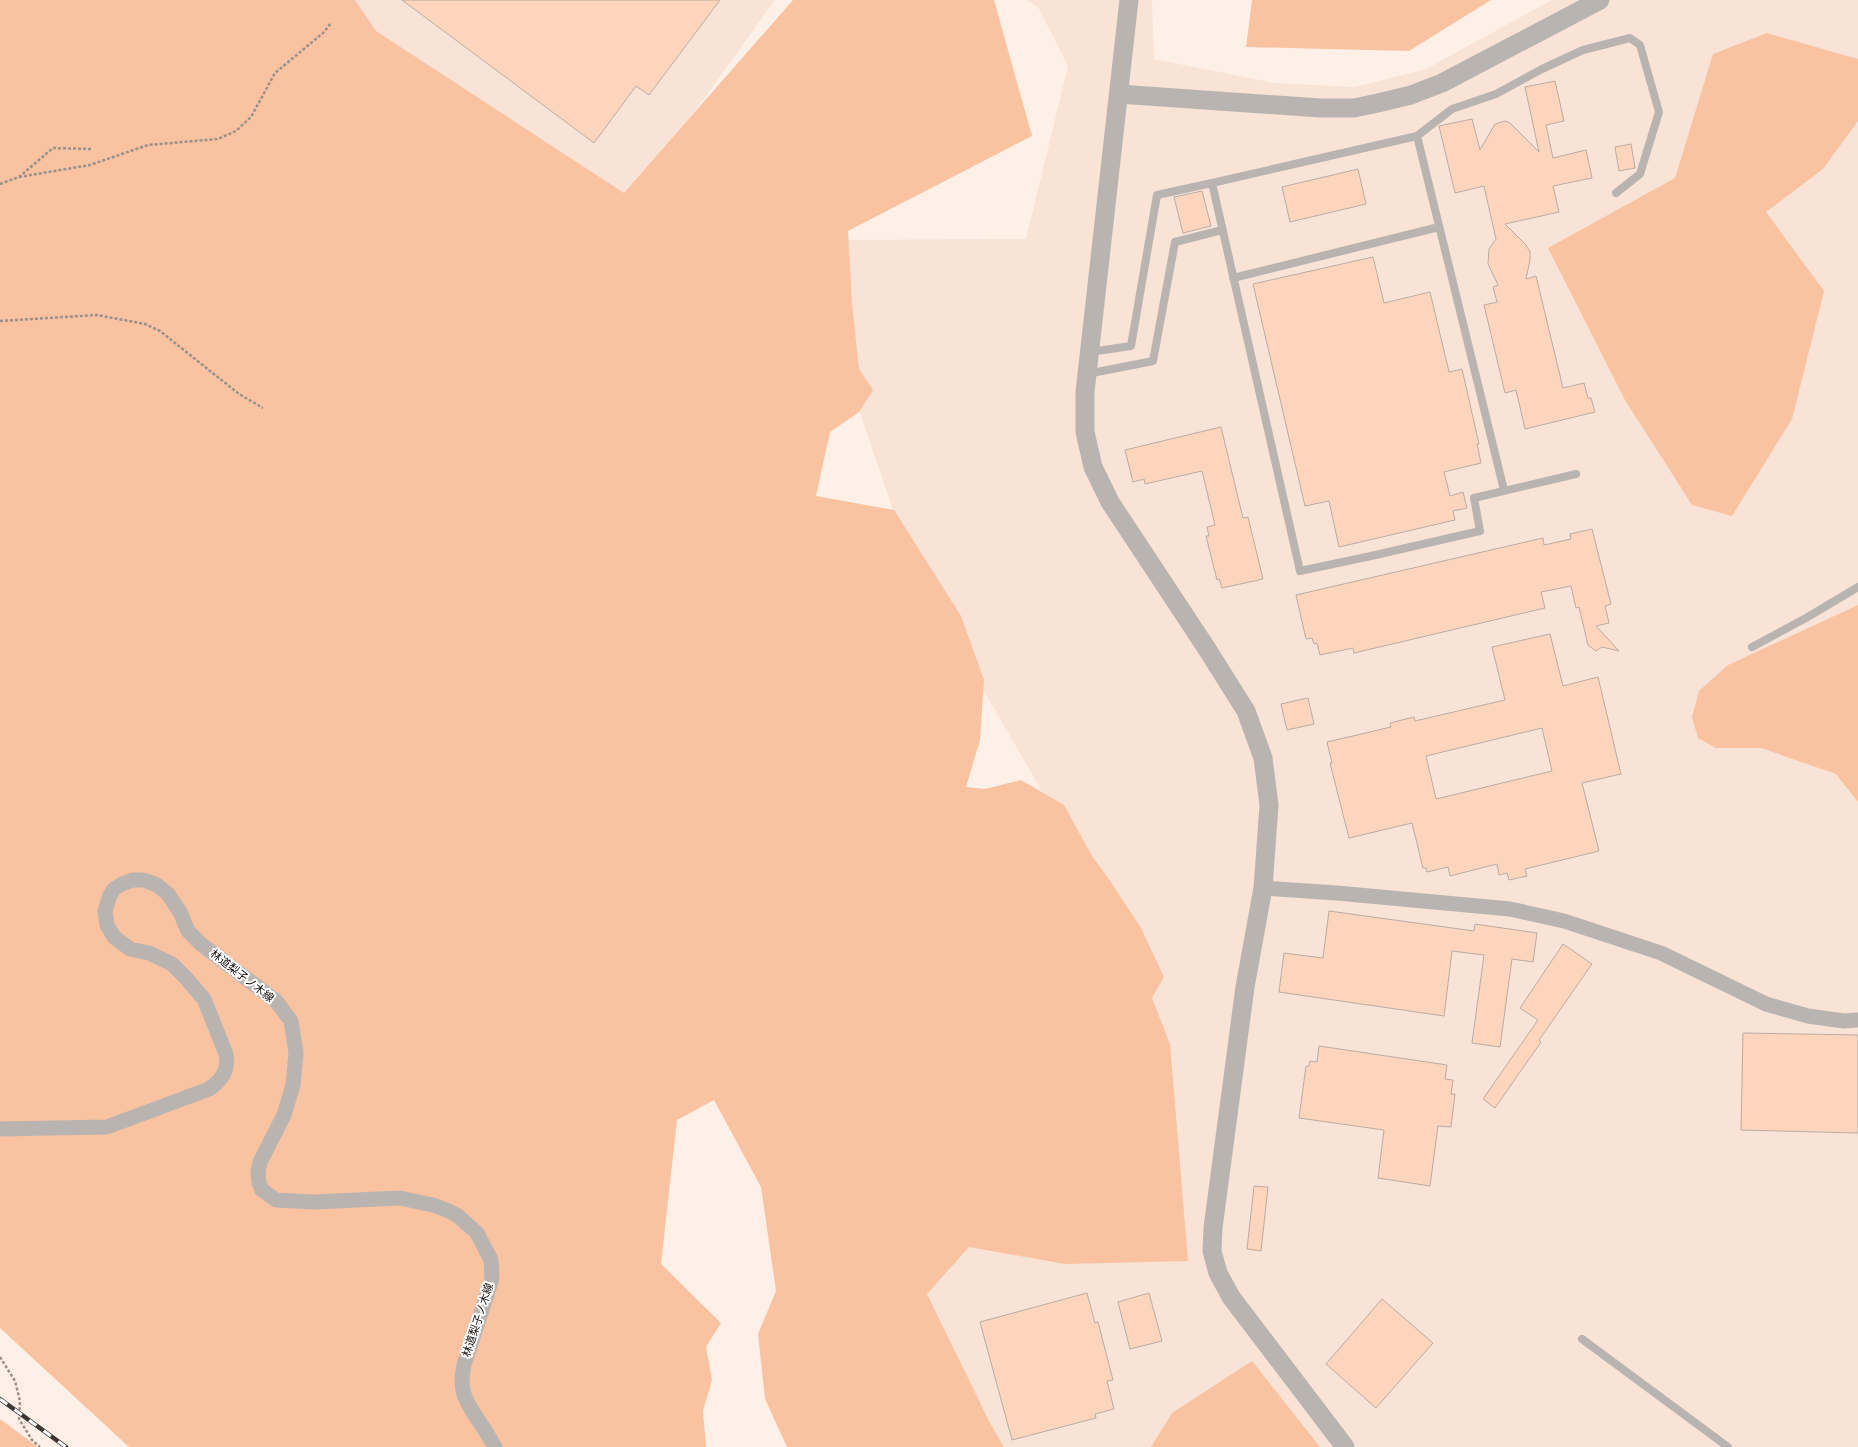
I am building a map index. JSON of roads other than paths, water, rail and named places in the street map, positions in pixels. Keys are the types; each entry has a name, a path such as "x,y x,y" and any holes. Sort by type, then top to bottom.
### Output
{"street":[{"path":"1129,0 1089,352 1085,392 1085,432 1093,467 1110,502 1246,711 1263,758 1268,805 1263,888 1245,987 1219,1177 1212,1251 1218,1273 1231,1297 1345,1447"},
{"path":"1119,94 1320,108 1354,108 1411,95 1442,83 1600,0"},
{"name":"林道梨子ノ木線","path":"0,1129 107,1127 209,1089 219,1081 226,1072 228,1062 226,1054 204,1000 172,964 149,953 130,949 114,937 107,925 105,911 114,889 133,880 144,880 157,885 168,894 180,912 188,931 201,944 276,1001 291,1021 296,1053 292,1085 284,1115 260,1162 258,1172 259,1183 262,1190 276,1200 314,1202 400,1198 420,1202 449,1211 458,1216 477,1233 491,1260 492,1279 464,1365 461,1377 462,1392 469,1407 495,1447"},
{"path":"1263,888 1337,893 1510,910 1564,921 1661,953 1766,1004 1808,1016 1844,1021 1858,1020"}],"lane":[{"path":"1089,352 1131,346 1157,195 1417,136 1452,109 1496,94 1542,69 1583,50 1630,38 1640,45 1659,112 1640,174 1616,193"},
{"path":"1417,136 1504,490"},
{"path":"1212,183 1300,571 1480,531 1474,498 1576,474"},
{"path":"1233,278 1439,227"},
{"path":"1087,374 1153,361 1175,242 1222,230"},
{"path":"1752,647 1806,618 1858,587"},
{"path":"1582,1339 1728,1447"}],"railway":[{"path":"0,1399 66,1447"}]}
